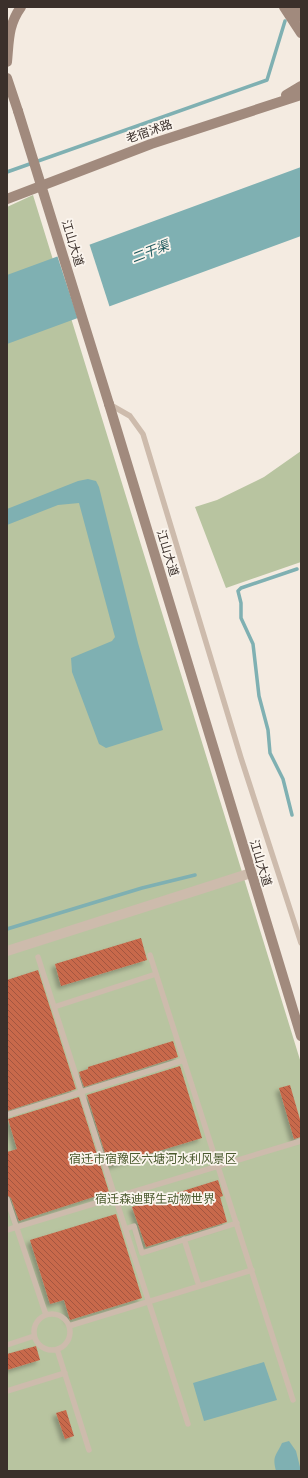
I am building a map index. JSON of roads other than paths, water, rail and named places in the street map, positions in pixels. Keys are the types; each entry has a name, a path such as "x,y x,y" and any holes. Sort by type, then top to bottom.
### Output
{"main road":[{"path":"7,62 13,18 21,7"},
{"path":"284,7 301,32"},
{"path":"294,7 301,17"},
{"name":"江山大道","path":"7,78 109,404 301,1036"},
{"path":"272,104 301,86"},
{"name":"老宿沭路","path":"7,199 151,144 301,95"}],"street":[{"path":"7,951 251,873"}],"lane":[{"path":"109,404 130,416 143,434 241,758 301,943"},
{"path":"150,955 293,1400"},
{"path":"38,957 188,1424"},
{"path":"54,1007 156,974"},
{"path":"7,1115 184,1060"},
{"path":"7,1230 301,1141"},
{"path":"7,1199 46,1315"},
{"path":"125,1229 134,1226 142,1253 236,1223"},
{"path":"184,1239 199,1286"},
{"path":"69,1326 252,1270"},
{"path":"46,1315 57,1315 66,1321 69,1326 69,1337 62,1347 57,1349 45,1349 40,1346 34,1336 36,1323 46,1315"},
{"path":"7,1345 34,1336"},
{"path":"57,1349 89,1450"},
{"path":"7,1391 65,1373"}],"water":[{"name":"二干渠","path":"301,167 301,236 7,344 7,275"},
{"path":"88,479 96,481 99,487 138,643 163,730 106,748 99,744 72,672 71,658 112,641 115,637 79,503 58,505 7,525 7,509 78,481"},
{"path":"264,1362 277,1400 204,1421 193,1383"},
{"path":"289,1441 296,1451 301,1471 276,1471 274,1462 275,1456 282,1443"}],"waterway":[{"path":"7,172 267,80 285,21"},
{"path":"292,815 283,779 270,753 268,730 259,696 253,644 241,618 241,603 238,591 241,588 297,569"},
{"path":"7,929 142,888 195,875"}],"park label":[{"name":"宿迁市宿豫区六塘河水利风景区","path":"153,1158"},
{"name":"宿迁森迪野生动物世界","path":"155,1198"}]}
